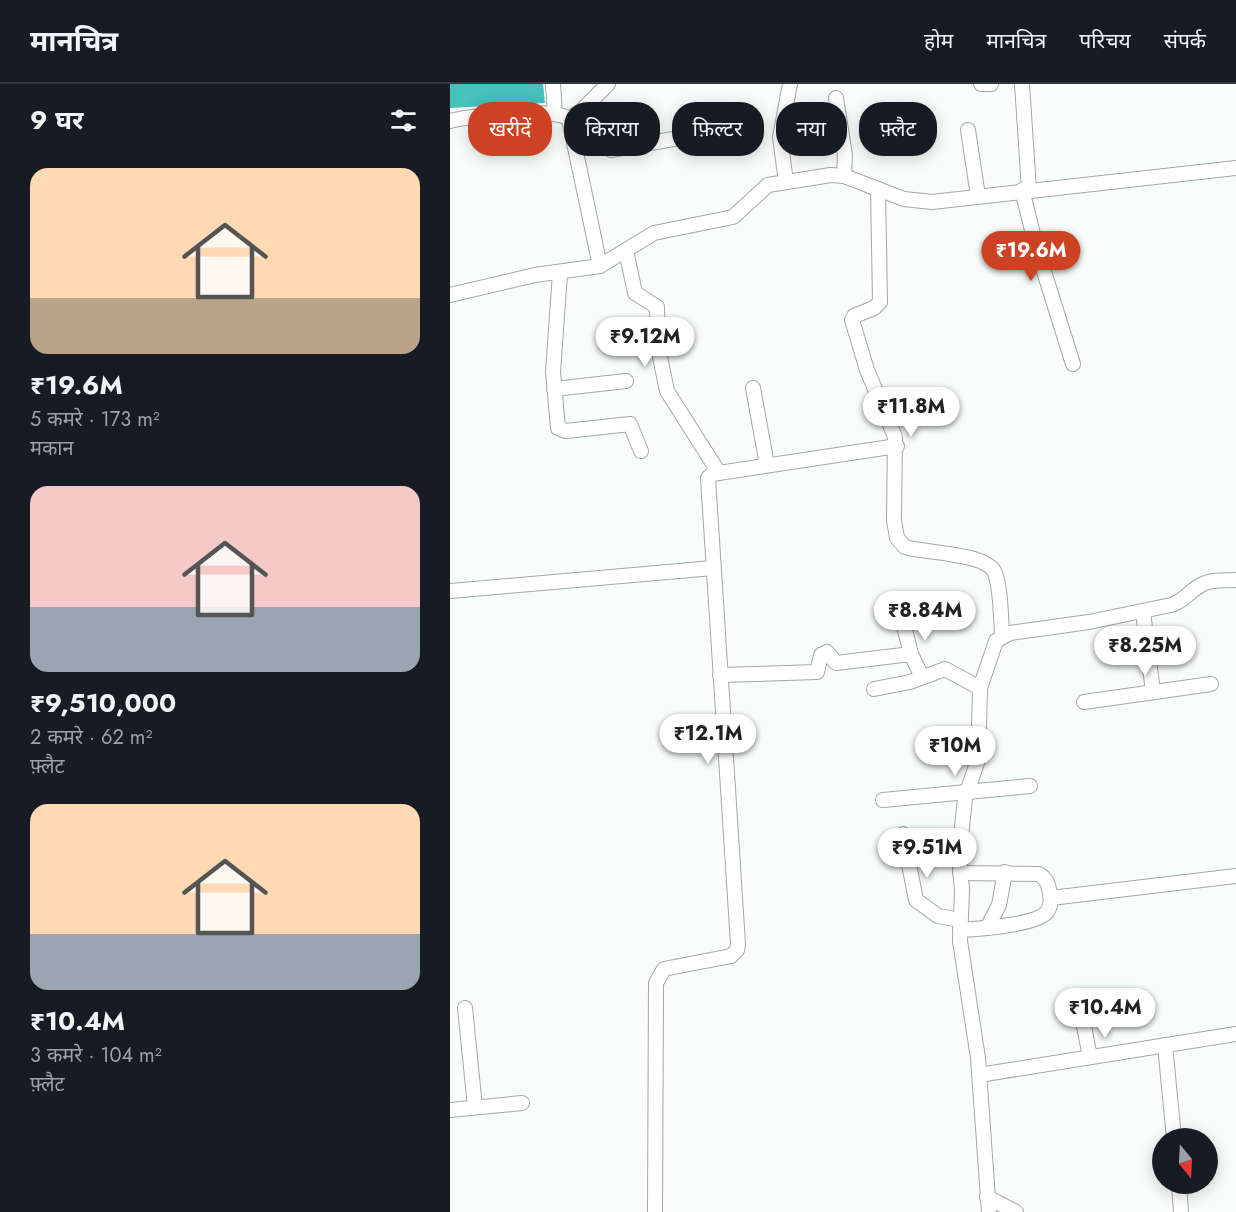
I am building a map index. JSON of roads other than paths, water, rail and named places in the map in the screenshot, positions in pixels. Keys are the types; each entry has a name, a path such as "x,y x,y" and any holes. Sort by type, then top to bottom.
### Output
{"street":[{"path":"553,84 564,116"},
{"path":"590,102 608,84"},
{"path":"786,182 780,137 790,84"},
{"path":"981,84 991,84"},
{"path":"1022,84 1025,190 1033,235 1073,364"},
{"path":"836,98 844,155 844,177"},
{"path":"450,121 499,114 564,119"},
{"path":"968,130 978,196"},
{"path":"574,156 600,266"},
{"path":"450,295 536,275 600,266 654,233 733,217 768,185 786,182 831,175 844,177 918,202 1236,168"},
{"path":"878,189 880,302 874,308 854,316 852,320 867,370 890,423 897,446 894,520 901,544 911,549 983,563 991,568 996,579 1002,636"},
{"path":"626,250 635,293 654,305 658,312 658,347 668,391 719,473"},
{"path":"560,273 553,354 557,422 562,431 630,424 641,451"},
{"path":"554,388 626,381"},
{"path":"753,388 767,465"},
{"path":"655,1212 656,983 664,969 731,956 737,950 708,477 767,465 897,446"},
{"path":"450,591 713,568"},
{"path":"989,1212 979,1075 960,925 962,890 960,873 964,804 978,760 980,687 992,649 1002,636 1010,633 1143,612 1180,602 1200,585 1210,581 1236,580"},
{"path":"1143,612 1153,692"},
{"path":"902,618 911,654 922,676"},
{"path":"720,675 817,672 821,655 827,652 836,663 911,654"},
{"path":"874,689 903,684 945,669 980,687"},
{"path":"1084,702 1211,684"},
{"path":"883,800 1030,786"},
{"path":"903,834 916,900 938,916 960,925 987,928 1042,916 1049,908 1051,898 1047,880 1039,874 960,873"},
{"path":"987,928 999,905 1005,872"},
{"path":"1051,898 1236,876"},
{"path":"465,1008 475,1107"},
{"path":"1081,1011 1090,1057"},
{"path":"979,1075 1236,1034"},
{"path":"1165,1045 1173,1128"},
{"path":"450,1110 522,1102"},
{"path":"1180,1194 1181,1212"},
{"path":"987,1197 1016,1212"}],"water":[{"path":"450,84 543,84 545,102 468,102 468,107 450,108"}]}
